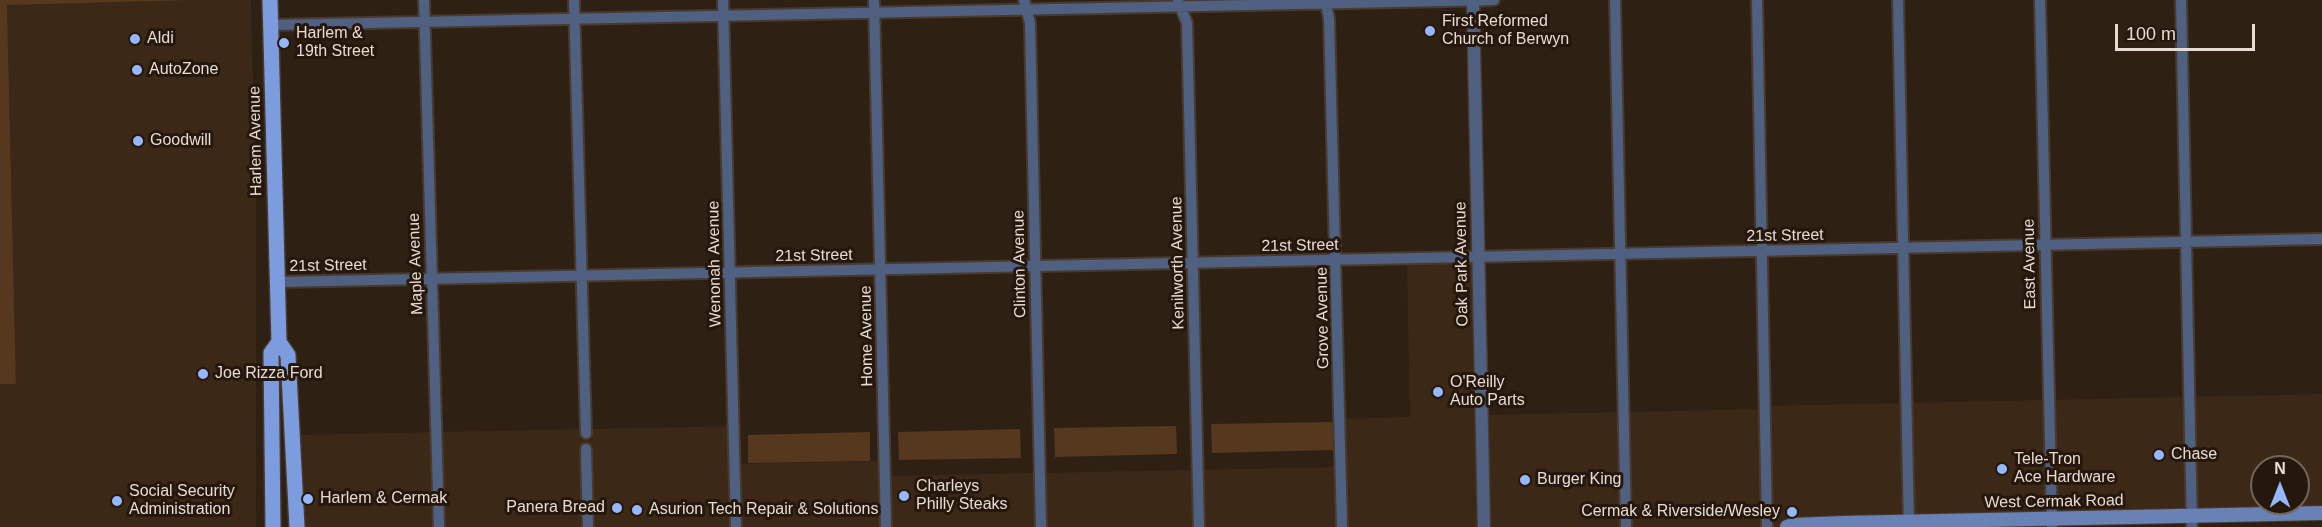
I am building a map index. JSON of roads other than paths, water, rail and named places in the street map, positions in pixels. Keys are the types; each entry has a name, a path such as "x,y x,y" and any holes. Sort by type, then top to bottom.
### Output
{"main road":[{"name":"Harlem Avenue","path":"270,0 279,342"},
{"path":"273,527 271,353 279,342 288,354 299,524"},
{"path":"263,527 272,490"},
{"name":"West Cermak Road","path":"1791,526 2192,521 2322,513"}],"street":[{"name":"Maple Avenue","path":"424,0 439,527"},
{"path":"574,0 586,433"},
{"name":"Wenonah Avenue","path":"723,0 736,527"},
{"name":"Home Avenue","path":"874,0 886,527"},
{"name":"Oak Park Avenue","path":"1473,0 1484,527"},
{"path":"271,25 723,16 1026,5 1494,0"},
{"path":"1615,0 1626,527"},
{"path":"1757,0 1767,527"},
{"path":"1898,0 1909,524"},
{"name":"East Avenue","path":"2040,0 2051,523"},
{"path":"2181,0 2192,521"},
{"name":"Grove Avenue","path":"1325,2 1329,18 1342,527"},
{"name":"Kenilworth Avenue","path":"1179,3 1187,23 1199,527"},
{"name":"Clinton Avenue","path":"1026,5 1030,23 1041,527"},
{"name":"21st Street","path":"278,282 2322,239"},
{"path":"586,449 588,527"}],"place":[{"name":"First Reformed Church of Berwyn","path":"1430,31"},
{"name":"Aldi","path":"135,39"},
{"name":"Harlem & 19th Street","path":"284,43"},
{"name":"AutoZone","path":"137,70"},
{"name":"Goodwill","path":"138,141"},
{"name":"Joe Rizza Ford","path":"203,374"},
{"name":"O'Reilly Auto Parts","path":"1438,392"},
{"name":"Chase","path":"2159,455"},
{"name":"Tele-Tron Ace Hardware","path":"2002,469"},
{"name":"Burger King","path":"1525,480"},
{"name":"Charleys Philly Steaks","path":"904,496"},
{"name":"Harlem & Cermak","path":"308,499"},
{"name":"Social Security Administration","path":"117,501"},
{"name":"Panera Bread","path":"617,508"},
{"name":"Asurion Tech Repair & Solutions","path":"637,510"},
{"name":"Cermak & Riverside/Wesley","path":"1792,512"}]}
